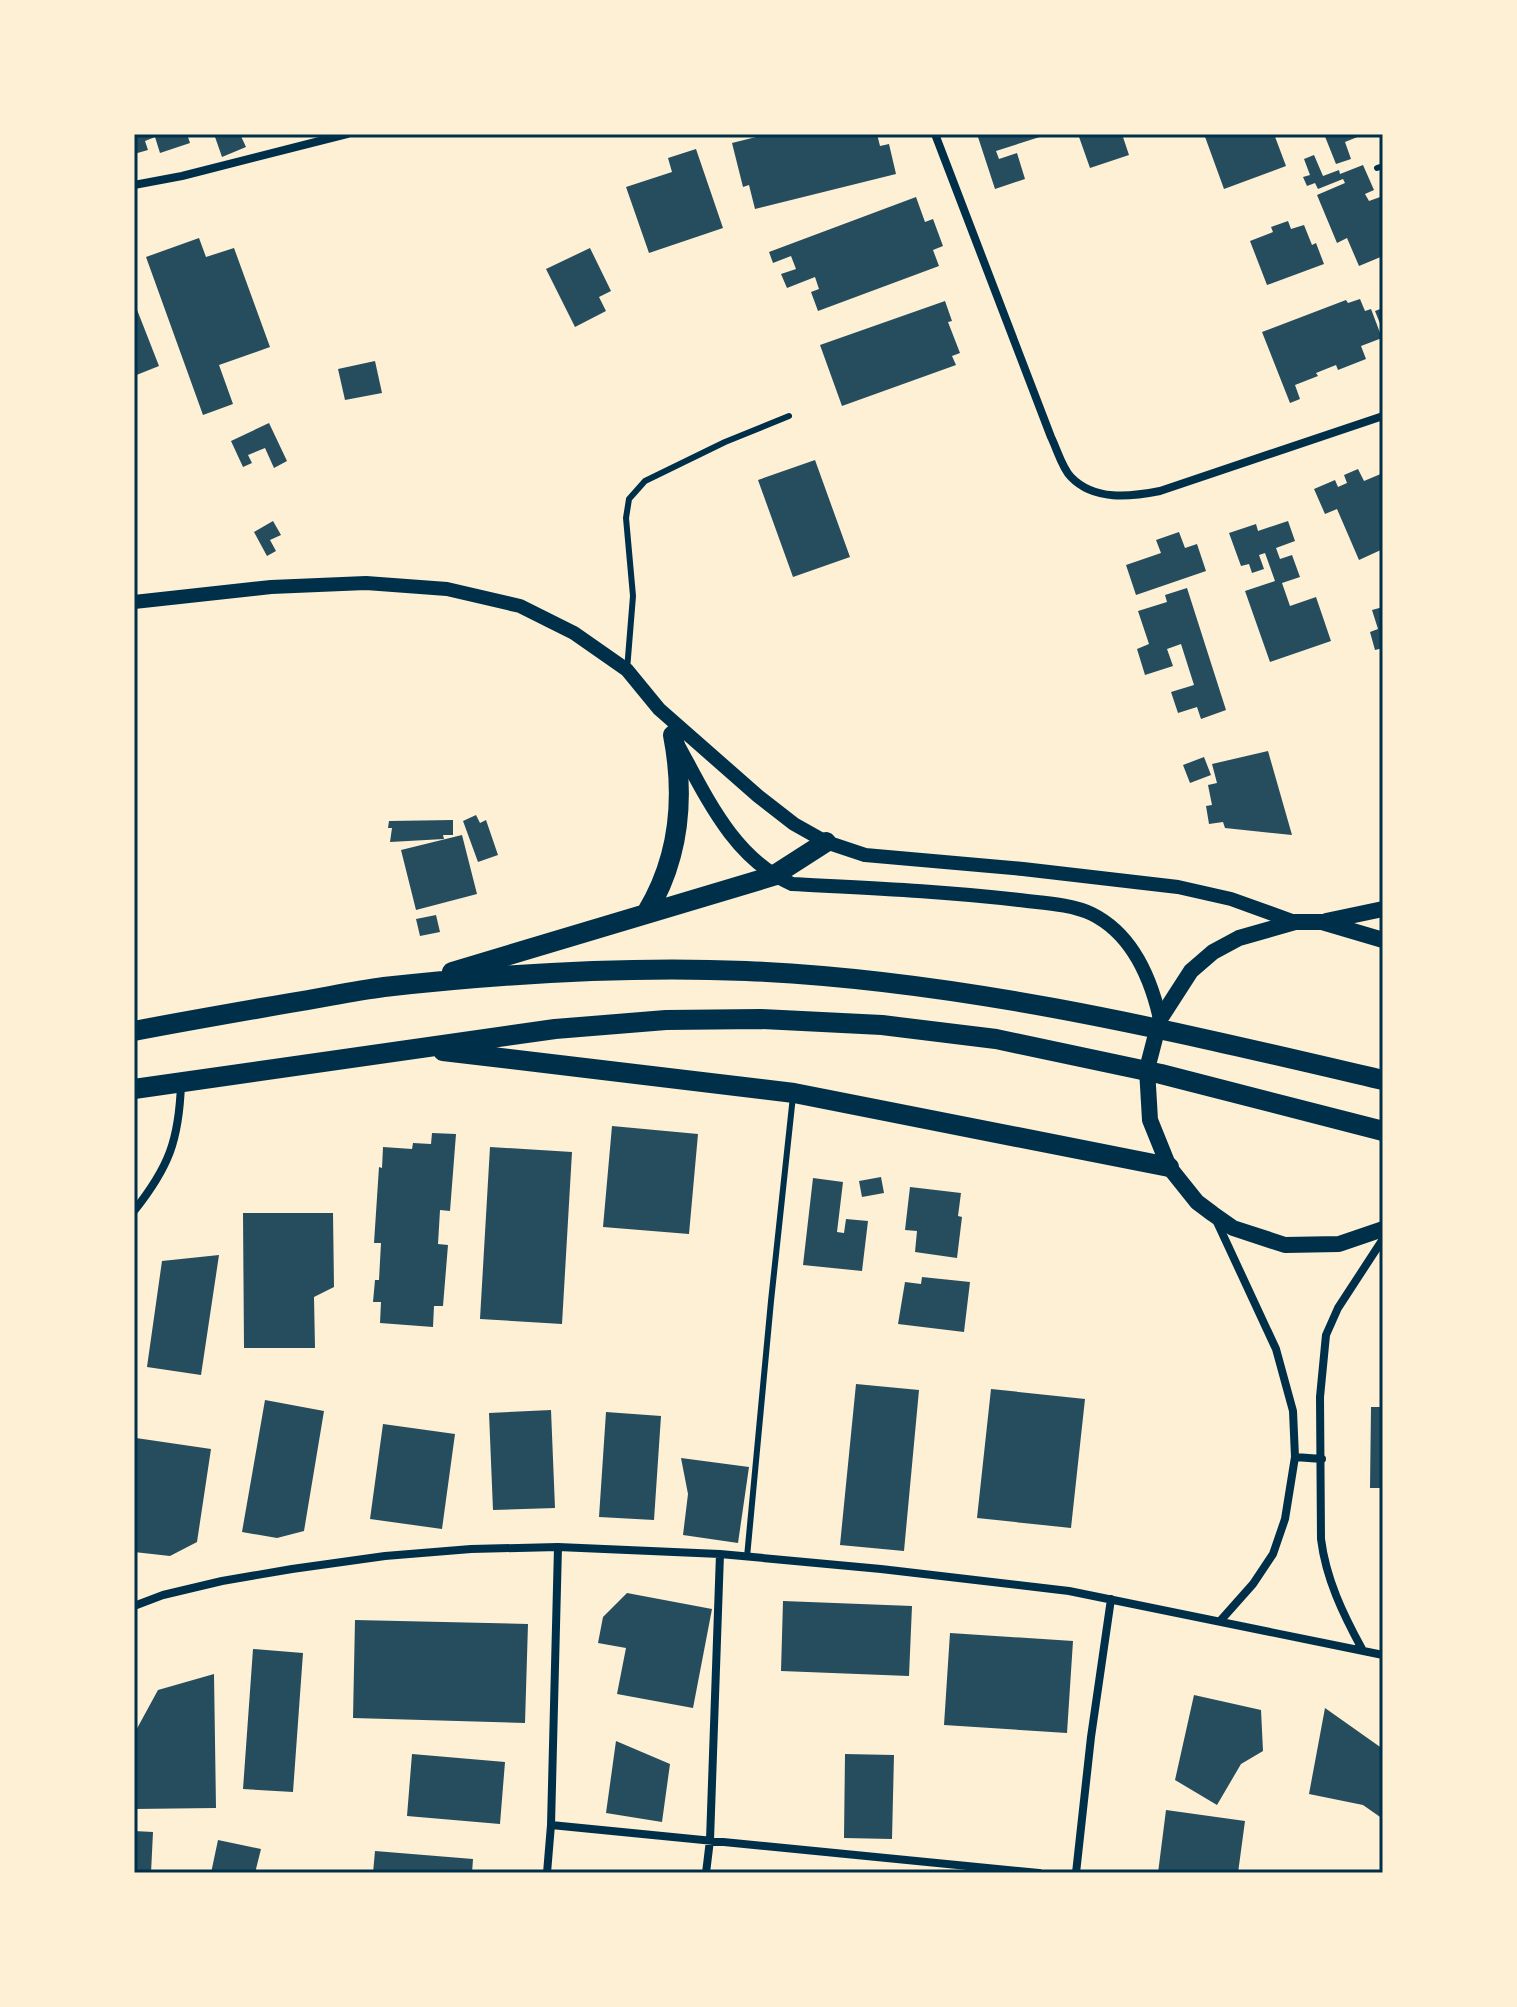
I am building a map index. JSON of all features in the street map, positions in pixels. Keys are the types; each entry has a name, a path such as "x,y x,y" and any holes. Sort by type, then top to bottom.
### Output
{"main road":[{"path":"647,912 657,896 677,831 681,795 673,735"},
{"path":"134,1031 382,988 457,970 773,876 826,842"},
{"path":"1383,909 1322,922 1295,922 1239,938 1213,952 1191,971 1160,1019 1147,1069 1150,1120 1169,1167 1197,1202 1233,1228 1285,1245 1339,1244 1383,1229"},
{"path":"1322,922 1383,940"},
{"path":"382,988 507,976 645,971 745,971 923,986 1201,1038 1383,1080"},
{"path":"134,1089 555,1029 666,1020 761,1019 882,1025 996,1039 1161,1074 1383,1131"},
{"path":"415,1048 794,1093 1169,1167"}],"street":[{"path":"134,185 182,176 347,134"},
{"path":"935,134 1051,437 1069,476 1087,489 1129,497 1160,491 1383,416"},
{"path":"134,602 271,587 366,583 447,589 520,606 574,633 627,670 659,709 758,796 794,824 826,842 865,855 1178,887 1231,899 1295,922"},
{"path":"659,709 713,810 739,845 773,876 792,884 951,891 1091,913 1111,928 1145,970 1160,1019"},
{"path":"134,1211 153,1188 168,1160 180,1121 181,1082"},
{"path":"1213,1214 1276,1349 1293,1411 1295,1457 1285,1519 1273,1554 1253,1584 1221,1620"},
{"path":"1362,1649 1338,1603 1324,1560 1321,1539 1320,1397 1326,1335 1338,1308 1383,1239"},
{"path":"1295,1457 1322,1459"},
{"path":"134,1606 163,1595 222,1581 339,1563 471,1549 558,1547 720,1554 977,1579 1111,1599 1383,1655"},
{"path":"547,1873 558,1547"},
{"path":"706,1873 710,1840 720,1554"},
{"path":"1076,1873 1111,1599"},
{"path":"551,1825 1039,1873"}],"lane":[{"path":"627,670 633,596 626,518 629,499 645,481 725,442 789,416"},
{"path":"747,1557 794,1093"}],"building":[{"path":"134,134 187,134 190,143 160,153 155,137 145,141 148,150 134,154"},
{"path":"214,134 240,134 246,147 222,157"},
{"path":"768,134 877,134 880,146 889,144 896,174 755,209 749,185 743,187 732,143"},
{"path":"977,134 1046,135 996,151 999,159 1017,153 1025,179 995,189"},
{"path":"1078,134 1122,134 1129,155 1090,168"},
{"path":"1204,134 1274,134 1286,166 1224,189"},
{"path":"1324,134 1365,134 1345,142 1351,159 1336,164"},
{"path":"696,149 723,228 649,253 626,187 672,172 668,158"},
{"path":"1314,155 1323,176 1339,170 1340,174 1363,165 1374,190 1365,194 1369,201 1383,196 1383,256 1359,266 1347,238 1337,243 1317,195 1345,183 1343,179 1318,189 1315,183 1307,186 1303,177 1310,175 1304,159"},
{"path":"916,197 925,222 933,219 943,246 933,250 939,266 818,311 811,292 819,289 815,277 787,288 781,274 796,269 791,256 773,263 769,252"},
{"path":"1288,221 1291,229 1304,225 1312,245 1316,243 1324,264 1267,285 1250,241 1273,232 1271,227"},
{"path":"199,238 206,257 234,248 270,347 219,365 233,404 203,415 146,257"},
{"path":"590,248 611,291 599,297 606,311 575,327 546,269"},
{"path":"1360,299 1365,311 1371,309 1382,338 1361,346 1366,359 1338,370 1336,365 1295,385 1300,399 1290,403 1262,332 1346,300 1348,303"},
{"path":"945,301 952,321 948,322 960,353 952,356 956,365 842,406 820,345"},
{"path":"134,302 159,366 134,376"},
{"path":"1383,308 1383,331 1375,311"},
{"path":"375,361 382,393 345,400 338,369"},
{"path":"269,423 287,461 274,468 265,448 248,455 252,463 243,467 231,441"},
{"path":"815,460 850,557 793,577 758,480"},
{"path":"1358,469 1364,481 1383,473 1383,549 1359,560 1337,509 1325,514 1314,489 1335,480 1338,487 1347,483 1344,475"},
{"path":"273,521 281,535 270,540 276,551 267,556 254,532"},
{"path":"1288,521 1295,541 1276,548 1280,559 1292,555 1300,577 1282,583 1290,606 1316,597 1331,641 1270,662 1245,591 1275,581 1265,553 1259,555 1264,569 1252,573 1249,564 1241,566 1229,533 1256,524 1258,531"},
{"path":"1179,532 1185,548 1197,544 1206,571 1136,595 1126,565 1161,553 1156,540"},
{"path":"1187,588 1226,710 1201,719 1197,707 1178,713 1171,692 1194,685 1181,644 1167,649 1173,666 1145,675 1137,649 1149,644 1138,611 1167,602 1165,595"},
{"path":"1383,607 1383,648 1375,650 1370,632 1378,629 1372,610"},
{"path":"1268,751 1292,835 1225,828 1223,822 1209,824 1206,806 1212,805 1208,785 1217,783 1212,764"},
{"path":"1204,757 1211,775 1190,783 1183,765"},
{"path":"476,815 480,823 486,820 498,855 478,862 463,821"},
{"path":"453,820 453,835 443,835 444,839 390,842 392,828 388,828 389,821"},
{"path":"462,835 477,894 416,910 401,850"},
{"path":"436,915 440,932 420,936 416,919"},
{"path":"612,1126 698,1134 689,1234 603,1227"},
{"path":"432,1133 456,1134 450,1211 440,1210 438,1244 448,1245 443,1306 434,1306 433,1327 380,1323 381,1302 373,1302 375,1280 379,1280 381,1243 374,1243 383,1147 412,1149 413,1143 431,1144"},
{"path":"490,1147 572,1152 562,1324 480,1319"},
{"path":"881,1177 884,1193 862,1197 859,1181"},
{"path":"813,1178 843,1182 837,1232 844,1233 846,1219 868,1221 862,1271 803,1265"},
{"path":"910,1187 961,1193 958,1216 962,1217 957,1258 915,1252 917,1231 905,1230"},
{"path":"243,1213 333,1213 334,1287 314,1297 315,1348 244,1348"},
{"path":"219,1255 201,1375 147,1367 162,1261"},
{"path":"922,1277 970,1282 964,1332 898,1324 905,1282 921,1284"},
{"path":"856,1384 919,1390 904,1551 840,1545"},
{"path":"991,1389 1085,1399 1071,1528 977,1518"},
{"path":"265,1400 324,1411 304,1531 277,1538 242,1532"},
{"path":"1371,1407 1383,1407 1383,1488 1370,1488"},
{"path":"551,1410 555,1508 493,1510 489,1413"},
{"path":"606,1412 661,1416 654,1520 599,1517"},
{"path":"383,1424 455,1434 442,1529 370,1519"},
{"path":"136,1438 211,1449 197,1542 170,1556 134,1552"},
{"path":"681,1458 749,1467 738,1543 683,1535 688,1494"},
{"path":"627,1593 712,1609 693,1708 617,1694 626,1648 598,1643 603,1617"},
{"path":"783,1601 912,1606 909,1676 781,1671"},
{"path":"355,1620 528,1624 525,1723 353,1718"},
{"path":"950,1633 1073,1641 1067,1733 944,1725"},
{"path":"253,1649 303,1653 293,1792 243,1789"},
{"path":"214,1674 216,1808 134,1809 134,1734 158,1690"},
{"path":"1194,1695 1261,1710 1263,1751 1241,1764 1217,1805 1175,1780"},
{"path":"1325,1708 1383,1749 1383,1819 1363,1805 1309,1794"},
{"path":"616,1741 670,1764 662,1822 606,1813"},
{"path":"412,1754 505,1762 500,1824 407,1816"},
{"path":"845,1754 894,1755 892,1839 844,1838"},
{"path":"1166,1810 1245,1821 1238,1873 1158,1873"},
{"path":"134,1831 153,1832 151,1873 134,1873"},
{"path":"218,1840 261,1849 255,1873 211,1873"},
{"path":"375,1851 473,1859 472,1873 373,1873"}]}
